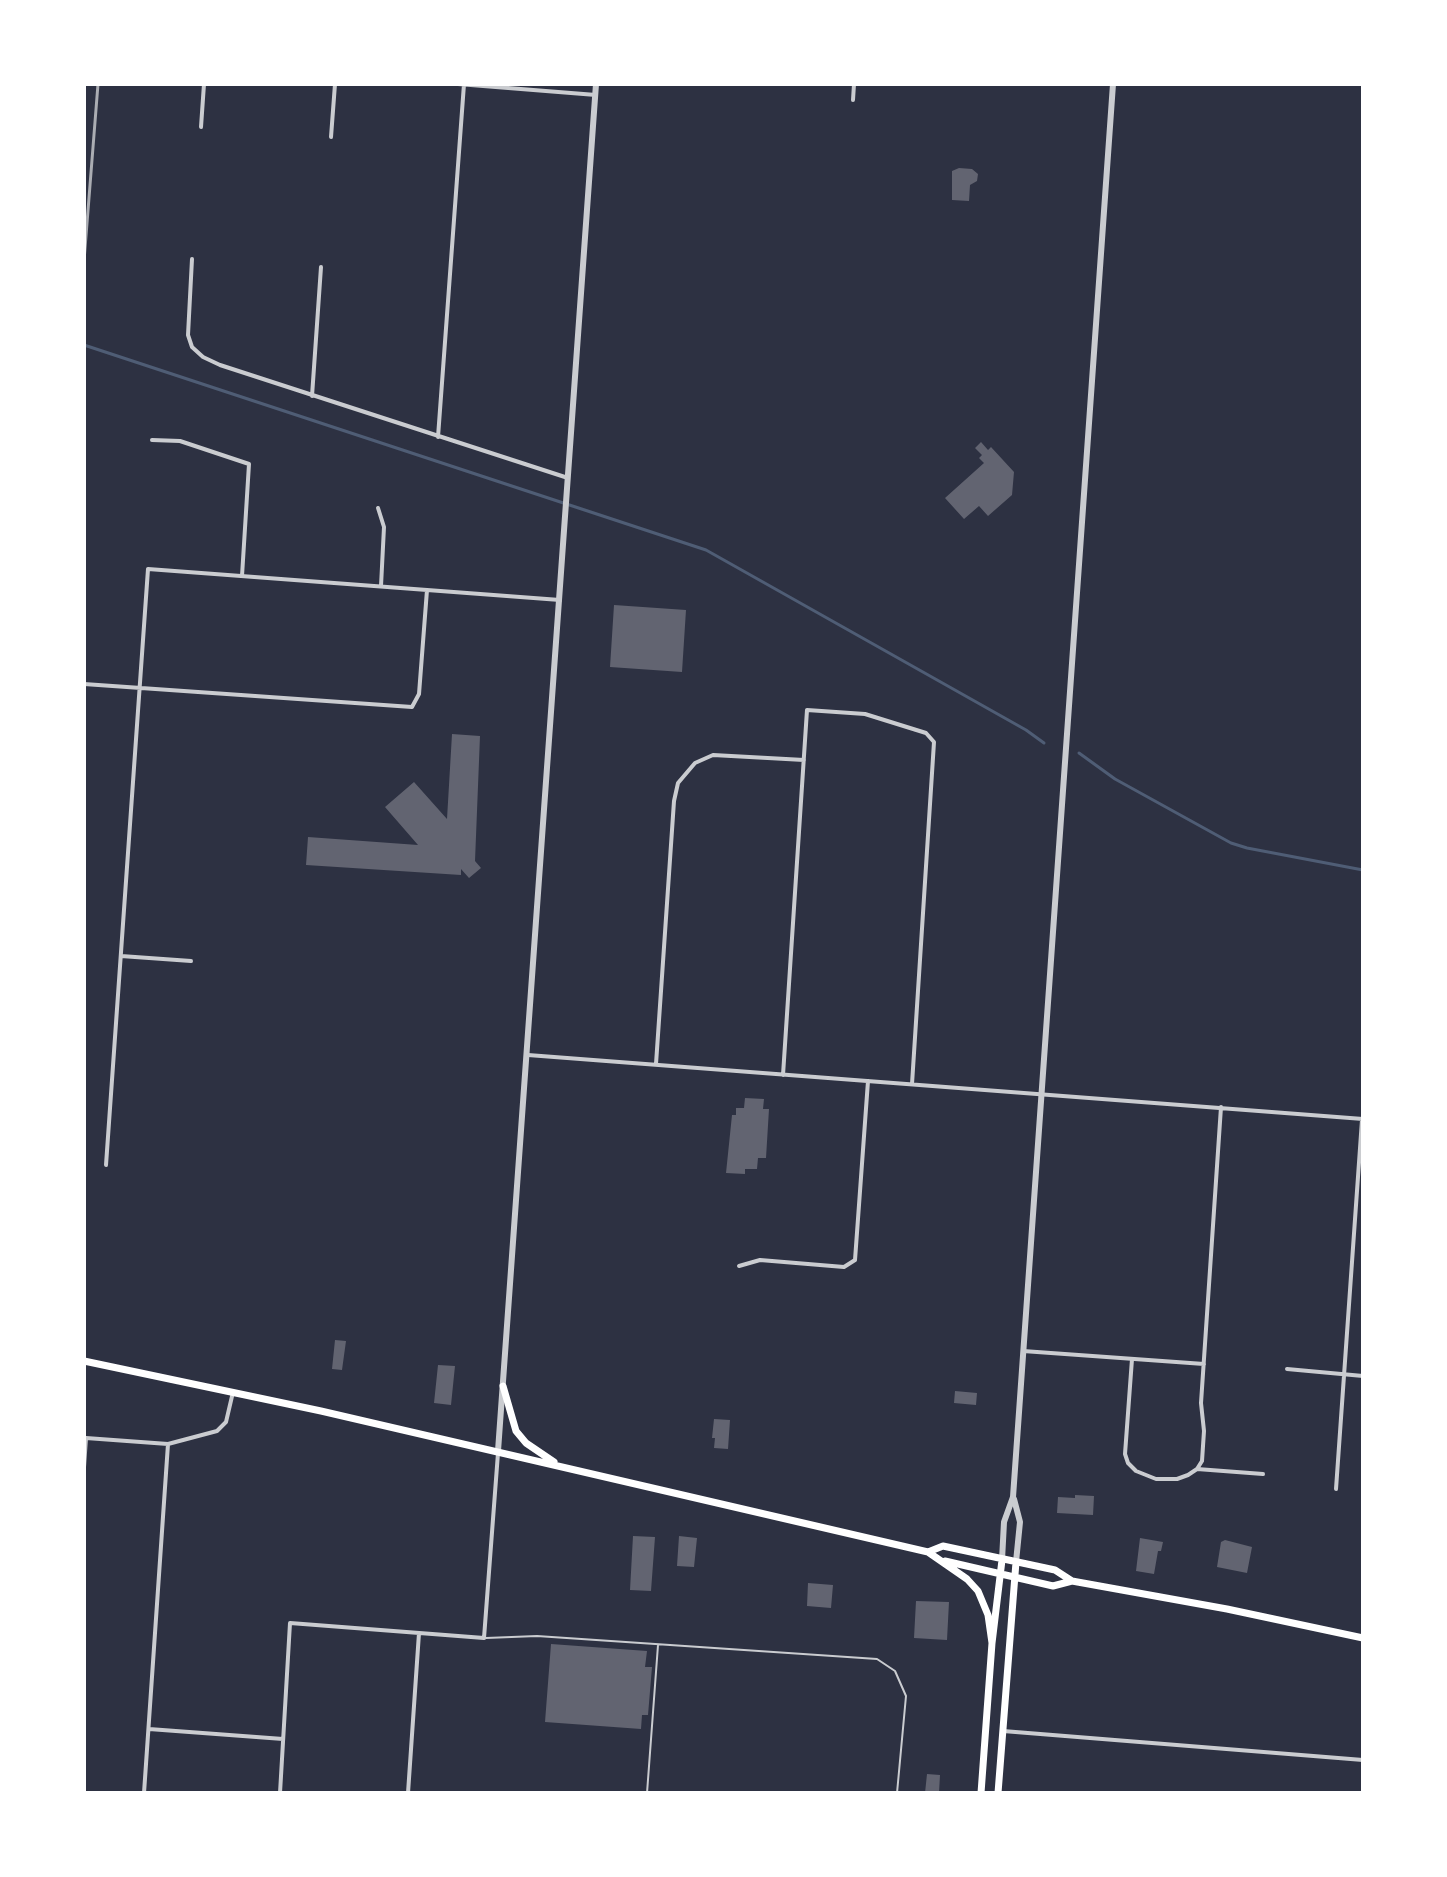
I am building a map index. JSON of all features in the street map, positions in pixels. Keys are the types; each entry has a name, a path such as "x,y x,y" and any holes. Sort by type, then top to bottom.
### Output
{"main road":[{"path":"84,1361 498,1451 928,1552 967,1579 978,1591 988,1615 992,1643"},
{"path":"503,1386 516,1431 526,1443 559,1465"},
{"path":"928,1552 943,1546 1055,1570 1072,1581 1363,1638"},
{"path":"939,1560 1053,1586 1072,1581"},
{"path":"981,1793 992,1643 1002,1560"},
{"path":"998,1793 1016,1562"}],"street":[{"path":"201,127 204,84"},
{"path":"331,137 335,84"},
{"path":"458,84 596,95"},
{"path":"438,437 464,84"},
{"path":"280,1793 290,1623 484,1638 596,84"},
{"path":"853,100 854,84"},
{"path":"1002,1560 1004,1522 1013,1497 1113,84"},
{"path":"192,259 187,328 192,347 203,357 312,396 568,478"},
{"path":"312,396 321,267"},
{"path":"152,440 180,441 249,464 242,576"},
{"path":"378,508 384,527 381,586"},
{"path":"106,1165 148,569 560,600"},
{"path":"84,684 412,707 419,694 427,590"},
{"path":"783,1075 807,710 871,715 933,738 912,1084"},
{"path":"656,1064 674,801 678,783 687,770 713,755 804,760"},
{"path":"121,956 191,961"},
{"path":"528,1055 1363,1119 1336,1489"},
{"path":"739,1266 760,1260 844,1267 853,1262 856,1257 868,1081"},
{"path":"1132,1359 1125,1454 1128,1463 1144,1476 1165,1480 1188,1475 1202,1461 1204,1431 1201,1403 1221,1107"},
{"path":"1022,1351 1204,1364"},
{"path":"1287,1369 1363,1376"},
{"path":"84,1467 86,1438 168,1444 210,1433 223,1426 228,1418 233,1392"},
{"path":"144,1793 168,1444"},
{"path":"1197,1469 1263,1474"},
{"path":"1013,1497 1020,1522 1016,1562"},
{"path":"408,1793 419,1633"},
{"path":"149,1729 283,1739"},
{"path":"1002,1731 1363,1760"}],"lane":[{"path":"484,1638 537,1636 877,1659 899,1678 906,1696 897,1793"},
{"path":"647,1793 658,1644"}],"building":[{"path":"972,169 978,174 977,181 970,185 969,201 952,200 952,171"},
{"path":"981,442 988,450 991,447 1014,472 1012,495 988,516 979,506 964,519 945,498 984,463 979,458 982,455 975,448"},
{"path":"614,605 686,610 682,672 610,667"},
{"path":"452,734 480,736 475,861 481,868 469,878 461,869 461,875 306,865 308,837 418,845 385,807 414,782 447,819"},
{"path":"745,1098 764,1099 763,1109 769,1109 766,1158 758,1158 757,1169 745,1169 745,1174 726,1173 732,1115 736,1115 736,1108 744,1108"},
{"path":"335,1340 346,1341 342,1370 332,1369"},
{"path":"438,1365 455,1366 451,1405 434,1403"},
{"path":"955,1391 977,1393 976,1405 954,1403"},
{"path":"714,1419 730,1420 728,1449 714,1448"},
{"path":"1075,1495 1094,1496 1093,1515 1057,1513 1058,1497 1075,1498"},
{"path":"633,1536 655,1537 651,1591 630,1590"},
{"path":"679,1536 697,1538 694,1567 677,1566"},
{"path":"1140,1538 1163,1542 1154,1574 1136,1571"},
{"path":"1225,1540 1252,1547 1247,1573 1217,1567 1221,1542"},
{"path":"808,1583 833,1585 831,1608 807,1606"},
{"path":"916,1601 949,1602 947,1640 914,1638"},
{"path":"551,1644 647,1651 645,1667 652,1667 648,1715 642,1715 641,1729 545,1722"},
{"path":"927,1774 940,1775 939,1793 925,1793"}],"waterway":[{"path":"84,345 706,550 1044,743"},
{"path":"1079,753 1115,779 1231,843 1363,870"}],"railway":[{"path":"84,261 98,84"}]}
